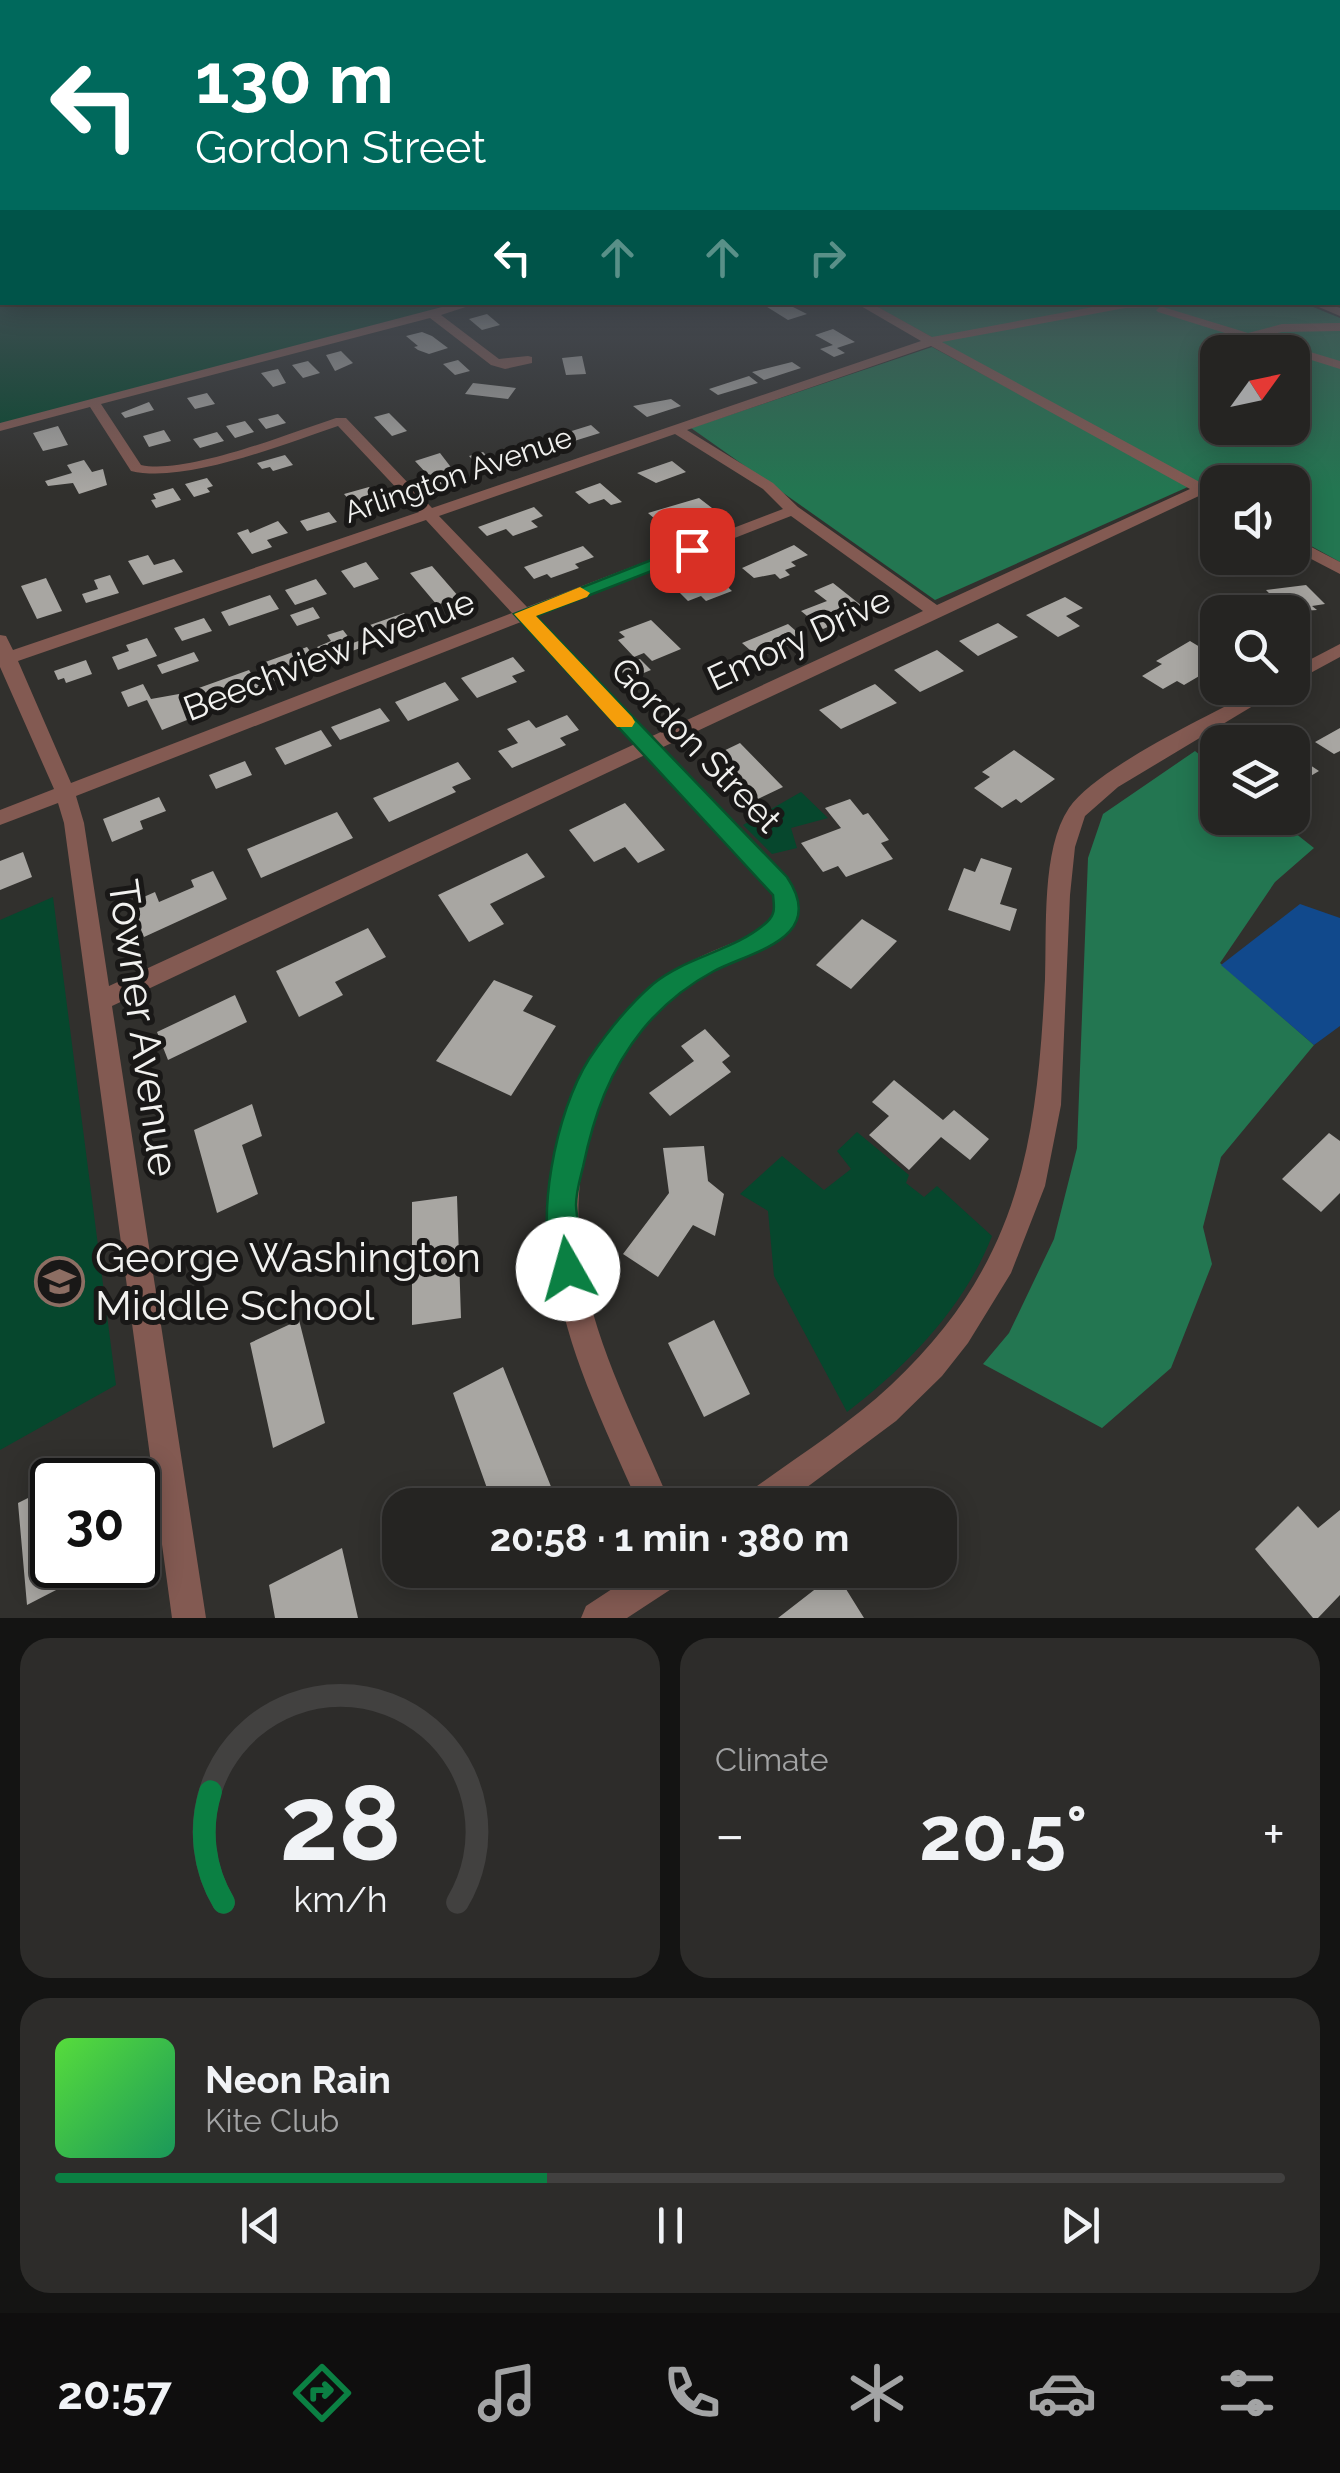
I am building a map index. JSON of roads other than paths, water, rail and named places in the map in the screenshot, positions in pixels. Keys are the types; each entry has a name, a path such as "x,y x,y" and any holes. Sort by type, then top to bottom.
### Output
{"street":[{"path":"0,427 335,340"},
{"path":"465,340 494,362 504,365 528,360"},
{"path":"929,340 1200,488"},
{"name":"Arlington Avenue","path":"2,653 948,340"},
{"path":"1310,355 1340,365"},
{"name":"Gordon Street","path":"94,402 136,468 146,473 182,468 341,421 779,884 788,906 784,920 766,938 684,977 648,1004 623,1033 590,1088 567,1171 561,1200 562,1233 574,1301 590,1355 648,1488"},
{"path":"676,430 768,486 793,510 934,611"},
{"name":"Emory Drive","path":"99,1001 1200,489"},
{"name":"Beechview Avenue","path":"0,818 793,510"},
{"path":"1310,552 1340,569"},
{"path":"1310,667 1340,650"},
{"name":"Towner Avenue","path":"2,653 65,792 74,823 189,1618"},
{"path":"780,1488 899,1398 972,1317 997,1275 1029,1196 1049,1106 1063,862 1078,811 1101,790 1245,705"},
{"path":"598,1618 643,1588"}],"water":[{"path":"1300,904 1340,918 1340,1026 1314,1045 1221,965"}],"place":[{"name":"George Washington Middle School","path":"60,1281"}]}
